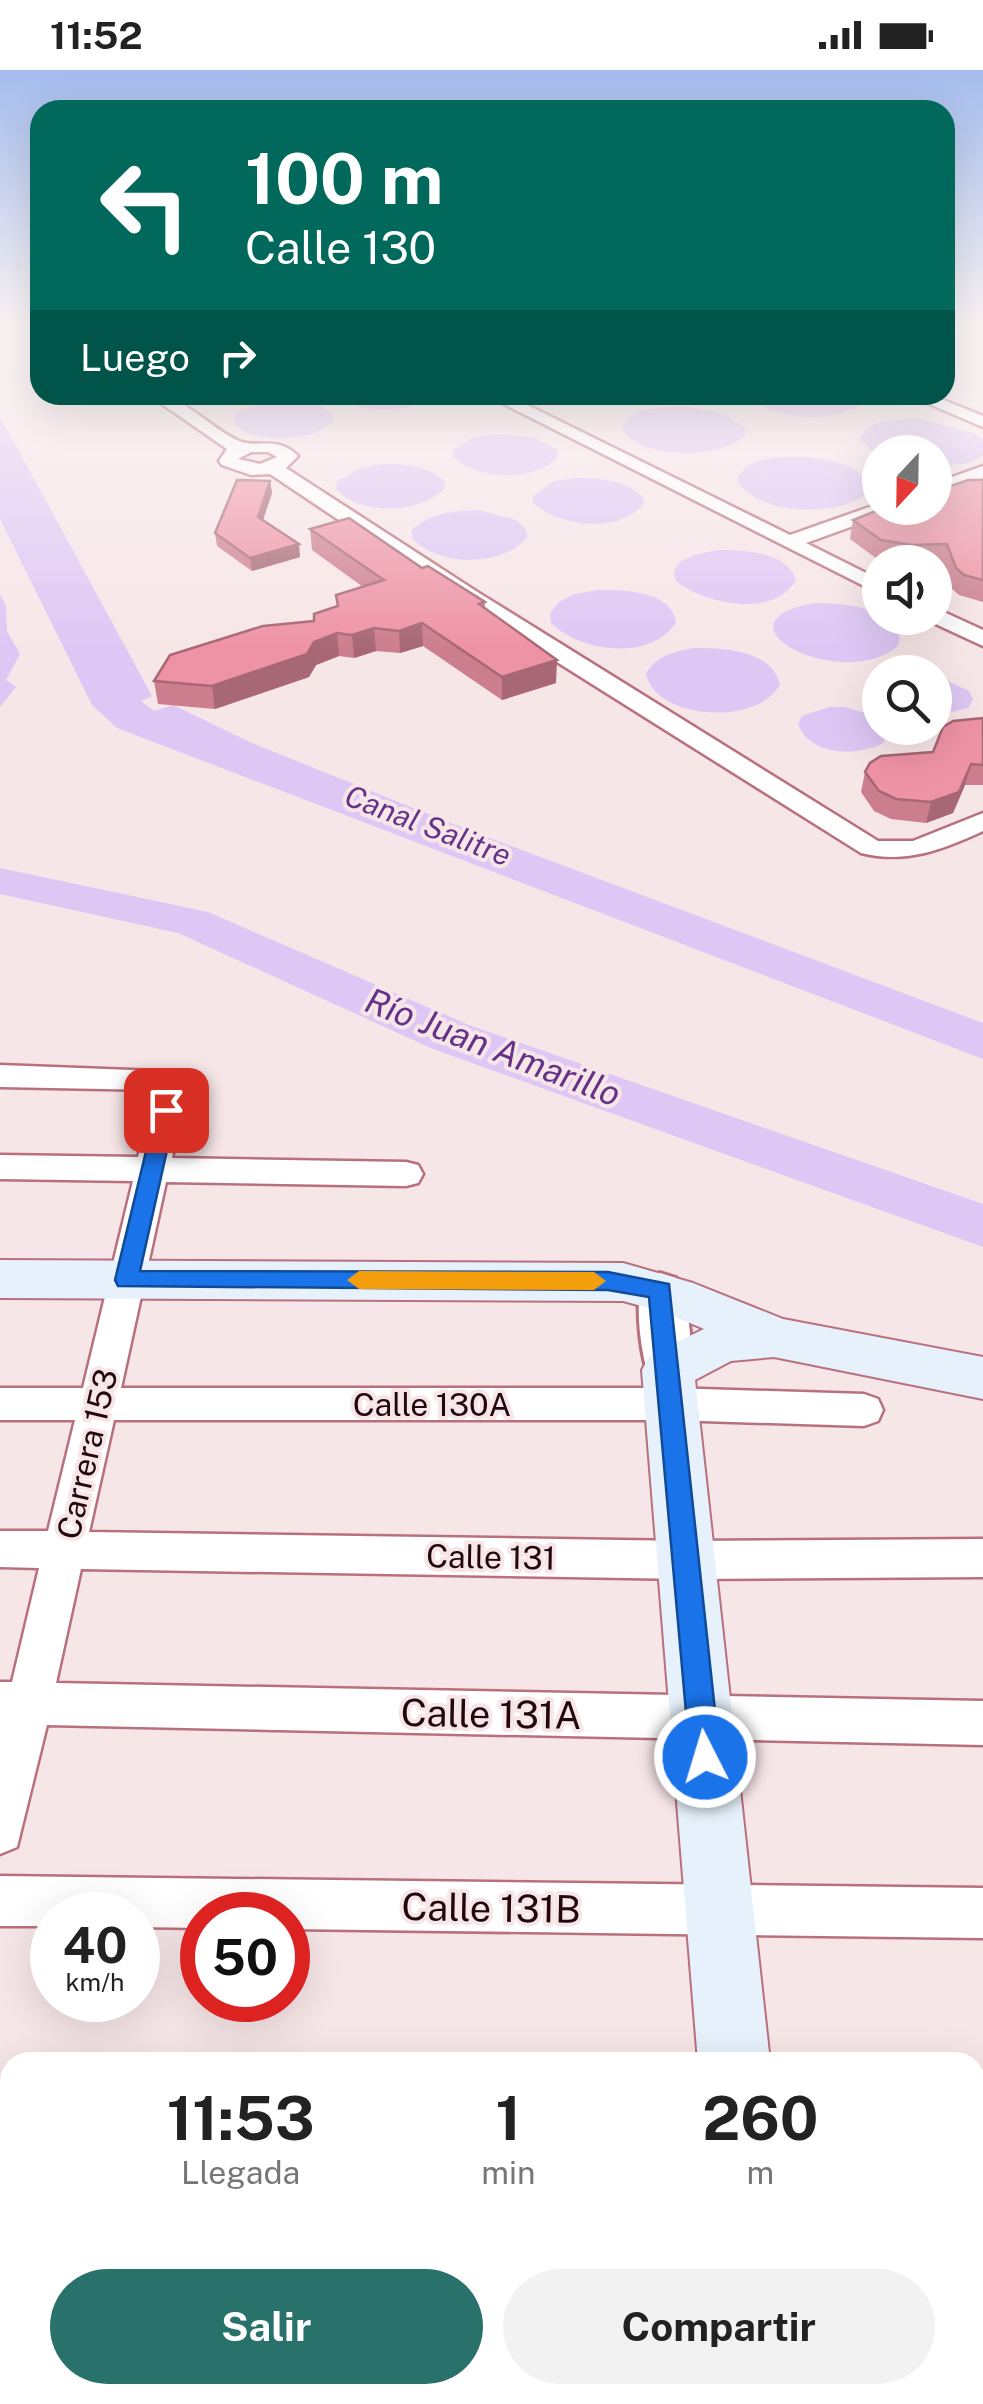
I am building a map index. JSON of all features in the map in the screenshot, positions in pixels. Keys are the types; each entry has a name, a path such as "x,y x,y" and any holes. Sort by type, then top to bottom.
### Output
{"main road":[{"path":"0,1279 608,1281 660,1290 776,1338 983,1378"},
{"path":"733,2052 670,1387 722,1342 776,1338"}],"street":[{"path":"212,431 240,449 272,446 286,452 287,460 272,468 471,598 870,847 892,853 912,852 983,821"},
{"path":"566,431 862,579"},
{"path":"952,483 983,472"},
{"path":"789,542 862,516"},
{"path":"952,624 983,639"},
{"name":"Carrera 153","path":"0,1076 173,1078 64,1550 15,1703 0,1830"},
{"path":"0,1166 406,1174"},
{"path":"660,1290 670,1387"},
{"name":"Calle 130A","path":"0,1404 670,1387 864,1410"},
{"name":"Calle 131","path":"0,1550 686,1560 983,1558"},
{"name":"Calle 131A","path":"15,1703 983,1723"},
{"name":"Calle 131B","path":"0,1902 983,1913"}],"water":[{"name":"Canal Salitre","path":"0,431 8,431 152,696 141,701 154,711 173,705 252,743 453,824 983,1023 983,1059 117,728 92,705 0,519"},
{"path":"244,431 318,431 284,438"},
{"path":"625,431 745,431 745,436 734,444 700,452 661,451 630,438"},
{"path":"866,431 965,431 983,440 983,456 952,465 952,435 863,435"},
{"path":"474,437 534,437 557,450 558,457 535,471 506,475 476,470 453,457 453,450"},
{"path":"804,457 853,468 862,475 862,496 841,506 821,509 761,501 737,480 748,466 776,458"},
{"path":"383,464 424,469 445,482 444,489 420,503 390,508 360,504 336,489 337,481 361,468"},
{"path":"575,478 619,483 635,490 644,503 621,519 590,524 558,517 533,503 533,496 554,481"},
{"path":"479,510 516,520 526,530 527,538 502,554 469,560 437,554 412,538 412,530 435,516"},
{"path":"717,550 774,558 791,570 796,580 786,592 756,604 720,601 676,581 674,571 681,561"},
{"path":"598,590 656,598 672,611 676,622 665,635 634,648 579,641 551,623 550,613 559,602 574,594"},
{"path":"0,594 6,606 7,631 20,654 6,680 16,687 0,707"},
{"path":"815,603 862,608 862,635 899,635 898,646 881,655 862,655 862,660 818,658 794,650 778,638 774,624 785,612"},
{"path":"694,648 732,650 757,658 775,673 780,684 769,698 731,712 687,709 668,701 653,689 646,673 667,655"},
{"path":"952,683 969,691 973,699 968,708 952,712"},
{"path":"829,707 862,712 862,745 879,745 848,752 823,748 804,735 798,724 802,716"}],"building":[{"path":"237,480 270,481 258,517 299,544 250,558 215,533"},
{"path":"983,480 983,580 964,575 956,568 952,545 881,540 853,520 862,516 862,525 952,525 952,486"},
{"path":"349,518 422,568 428,566 485,602 479,604 557,660 502,677 422,623 399,631 374,628 352,635 337,633 314,642 307,654 212,686 154,681 170,655 263,626 314,621 314,614 338,606 336,595 384,580 310,529"},
{"path":"983,718 983,765 971,764 959,792 931,802 896,799 879,791 865,772 870,763 881,756 933,752 936,745 952,745 953,721"}],"waterway":[{"name":"Río Juan Amarillo","path":"0,881 192,922 451,1037 983,1226"}],"slow traffic":[{"path":"359,1280 594,1281"}],"route":[{"path":"166,1110 126,1280 608,1281 660,1290 705,1757"}]}
